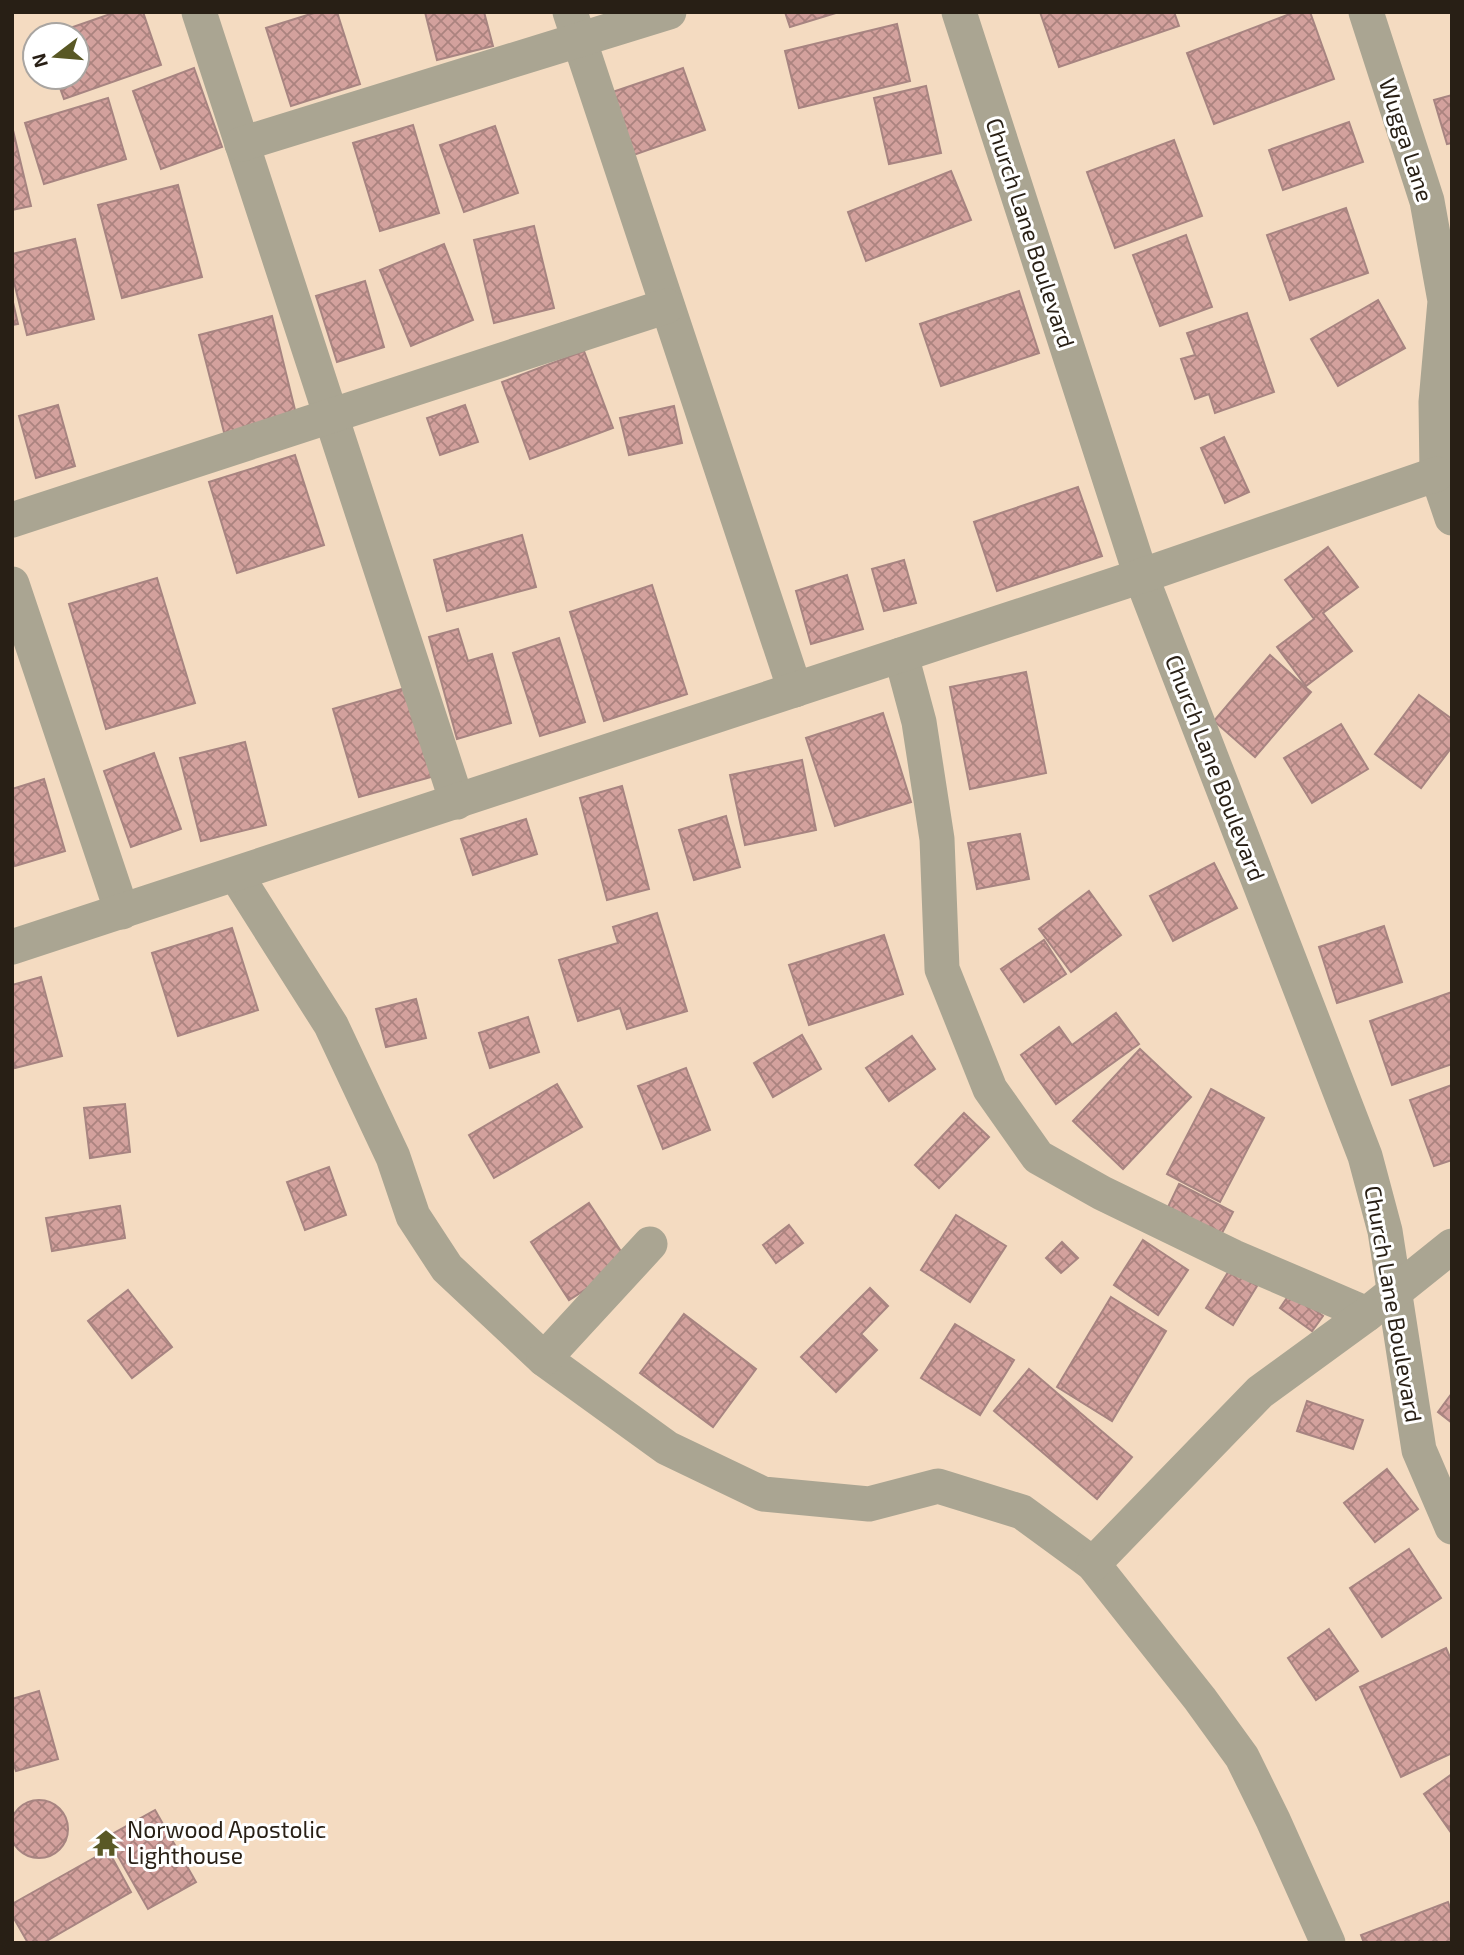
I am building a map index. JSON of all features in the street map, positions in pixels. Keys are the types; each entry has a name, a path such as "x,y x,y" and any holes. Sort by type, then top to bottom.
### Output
{"street":[{"path":"199,12 457,802"},
{"path":"242,144 574,26 668,12"},
{"name":"Church Lane Boulevard","path":"959,12 1141,576 1365,1156 1385,1231 1381,1304 1419,1450 1452,1527"},
{"name":"Wugga Lane","path":"1366,12 1427,201 1445,301 1436,402 1437,474 1452,518"},
{"path":"574,26 795,690"},
{"path":"12,520 667,306"},
{"path":"12,947 1141,576 1437,474"},
{"path":"12,584 122,912"},
{"path":"901,655 919,722 937,839 942,969 990,1088 1038,1157 1102,1193 1222,1251 1381,1304"},
{"path":"236,875 331,1025 393,1157 413,1216 447,1268 544,1359 667,1448 763,1494 869,1504 938,1486 1022,1512 1093,1564 1200,1699 1242,1757 1328,1943"},
{"path":"544,1359 650,1244"},
{"path":"1093,1564 1260,1391 1381,1304 1452,1246"}],"building":[{"path":"116,12 143,12 161,65 91,90 90,21"},
{"path":"317,12 337,12 360,84 291,106 266,28"},
{"path":"425,12 484,12 493,46 437,60"},
{"path":"785,12 839,12 790,27"},
{"path":"1040,12 1174,12 1179,26 1059,67"},
{"path":"1295,12 1310,12 1334,79 1214,124 1187,53"},
{"path":"897,24 910,81 799,108 785,51"},
{"path":"194,68 222,147 161,169 133,91"},
{"path":"683,68 705,130 625,158 604,95"},
{"path":"926,86 941,153 889,164 874,98"},
{"path":"61,91 87,91 64,99"},
{"path":"1452,95 1452,143 1447,144 1434,100"},
{"path":"108,98 126,159 44,184 25,123"},
{"path":"1349,122 1363,162 1283,190 1269,150"},
{"path":"413,125 439,213 380,231 353,143"},
{"path":"12,126 31,206 12,210"},
{"path":"495,126 518,193 464,212 440,145"},
{"path":"1174,140 1202,216 1115,248 1087,172"},
{"path":"951,171 971,220 866,261 848,212"},
{"path":"178,185 202,277 122,298 98,205"},
{"path":"1346,208 1368,273 1290,300 1267,235"},
{"path":"534,226 554,308 494,323 474,240"},
{"path":"1186,235 1212,307 1160,326 1133,255"},
{"path":"75,239 94,319 27,335 12,274 12,254"},
{"path":"444,244 473,320 411,346 380,270"},
{"path":"365,281 384,347 337,362 316,296"},
{"path":"1019,291 1039,353 941,386 920,324"},
{"path":"12,298 18,324 12,325"},
{"path":"1378,300 1405,348 1338,386 1311,339"},
{"path":"1247,313 1274,392 1215,413 1209,394 1195,399 1181,359 1195,355 1187,333"},
{"path":"272,316 297,418 225,436 199,335"},
{"path":"584,351 613,428 530,459 502,382"},
{"path":"58,405 75,466 36,478 19,416"},
{"path":"465,405 478,442 440,455 427,418"},
{"path":"674,406 682,443 629,455 620,418"},
{"path":"1224,437 1249,492 1225,503 1201,448"},
{"path":"295,455 324,545 237,573 209,482"},
{"path":"1078,487 1102,556 997,591 974,522"},
{"path":"522,535 536,587 447,611 434,560"},
{"path":"1328,547 1358,587 1323,613 1352,651 1306,686 1277,647 1314,619 1285,580"},
{"path":"904,560 916,603 884,611 872,569"},
{"path":"847,575 863,629 811,644 796,591"},
{"path":"157,578 195,703 106,729 69,604"},
{"path":"652,585 687,694 604,721 570,612"},
{"path":"458,629 468,661 492,654 511,723 457,739 429,637"},
{"path":"559,638 585,722 540,736 513,653"},
{"path":"1270,655 1311,692 1255,757 1214,721"},
{"path":"1026,672 1046,773 970,789 950,687"},
{"path":"412,686 438,775 359,797 333,709"},
{"path":"1419,695 1452,719 1452,747 1421,788 1375,754"},
{"path":"883,713 911,802 835,826 806,738"},
{"path":"1341,724 1368,769 1312,803 1284,758"},
{"path":"245,742 266,825 201,841 180,758"},
{"path":"154,753 181,829 131,847 104,771"},
{"path":"802,760 816,830 745,845 730,775"},
{"path":"44,779 65,851 15,866 12,857 12,789"},
{"path":"622,786 649,889 607,900 580,798"},
{"path":"726,816 740,867 694,880 679,830"},
{"path":"526,819 537,854 473,875 461,839"},
{"path":"1020,834 1029,879 977,889 968,843"},
{"path":"1214,863 1237,908 1173,941 1150,896"},
{"path":"1089,891 1121,935 1071,972 1039,929"},
{"path":"657,913 687,1011 627,1029 620,1008 578,1021 559,960 618,943 613,927"},
{"path":"1384,926 1402,982 1337,1003 1319,947"},
{"path":"232,928 258,1010 178,1036 152,953"},
{"path":"884,935 903,994 809,1025 789,965"},
{"path":"1044,940 1066,974 1024,1002 1001,969"},
{"path":"41,977 62,1056 15,1068 12,1058 12,985"},
{"path":"1452,992 1452,1064 1392,1085 1370,1021"},
{"path":"416,999 426,1038 386,1047 376,1009"},
{"path":"1116,1013 1139,1044 1056,1104 1021,1055 1059,1027 1072,1045"},
{"path":"528,1017 539,1052 490,1068 479,1033"},
{"path":"802,1035 821,1069 773,1097 754,1063"},
{"path":"912,1036 935,1069 889,1101 866,1068"},
{"path":"1140,1049 1191,1097 1123,1169 1073,1121"},
{"path":"686,1068 710,1130 663,1149 638,1086"},
{"path":"557,1084 582,1127 494,1178 469,1135"},
{"path":"1452,1085 1452,1160 1434,1166 1410,1100"},
{"path":"1211,1089 1264,1118 1220,1202 1167,1174"},
{"path":"125,1104 130,1152 90,1158 84,1108"},
{"path":"964,1113 989,1137 939,1188 915,1165"},
{"path":"329,1167 346,1215 305,1230 287,1182"},
{"path":"1179,1184 1233,1212 1221,1235 1168,1207"},
{"path":"589,1203 628,1262 569,1300 531,1242"},
{"path":"120,1206 125,1238 52,1251 46,1218"},
{"path":"956,1215 1006,1246 970,1302 921,1270"},
{"path":"789,1225 803,1243 776,1263 763,1245"},
{"path":"1143,1240 1188,1270 1158,1315 1114,1285"},
{"path":"1062,1242 1078,1258 1061,1273 1046,1258"},
{"path":"1230,1269 1257,1286 1233,1325 1206,1308"},
{"path":"870,1288 888,1306 861,1334 877,1350 836,1392 801,1357"},
{"path":"128,1290 172,1347 132,1378 88,1321"},
{"path":"1291,1292 1323,1316 1312,1331 1280,1308"},
{"path":"1111,1297 1166,1331 1112,1421 1057,1387"},
{"path":"684,1314 756,1369 713,1427 640,1373"},
{"path":"955,1324 1014,1360 980,1415 921,1378"},
{"path":"1029,1369 1132,1457 1097,1499 994,1411"},
{"path":"1452,1393 1452,1423 1438,1412"},
{"path":"1307,1401 1363,1420 1353,1449 1297,1431"},
{"path":"1387,1469 1418,1509 1375,1542 1344,1503"},
{"path":"1409,1549 1441,1598 1382,1637 1350,1588"},
{"path":"1329,1629 1358,1671 1316,1700 1288,1658"},
{"path":"1446,1648 1452,1662 1452,1753 1401,1777 1360,1687"},
{"path":"39,1691 58,1759 16,1771 12,1759 12,1699"},
{"path":"1452,1774 1452,1834 1424,1794"},
{"path":"39,1800 55,1805 63,1813 68,1829 63,1845 55,1853 39,1858 23,1853 15,1845 10,1829 15,1813 23,1805"},
{"path":"155,1810 196,1882 148,1909 107,1837"},
{"path":"108,1850 131,1892 43,1943 28,1943 12,1915 12,1904"},
{"path":"1448,1902 1452,1913 1452,1943 1364,1943 1361,1935"}],"place":[{"name":"Norwood Apostolic Lighthouse","path":"106,1843"}]}
